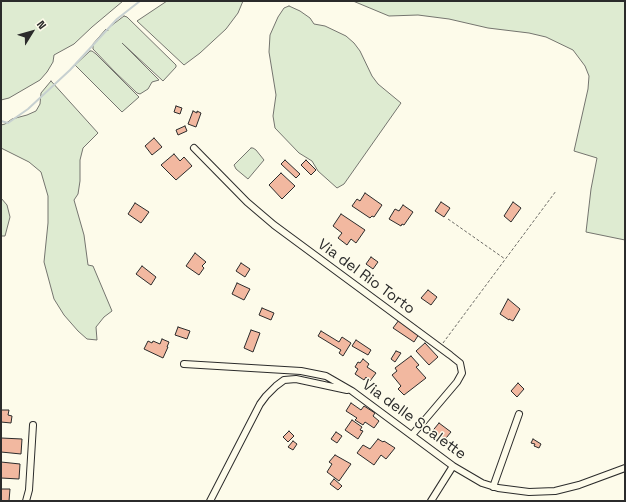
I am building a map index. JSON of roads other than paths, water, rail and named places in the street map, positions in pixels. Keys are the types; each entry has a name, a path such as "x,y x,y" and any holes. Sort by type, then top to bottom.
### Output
{"street":[{"name":"Via del Rio Torto","path":"194,148 248,202 274,225 460,363 462,373 455,385 412,435"},
{"name":"Via delle Scalette","path":"184,364 308,371 322,374 352,391 453,466 482,483 493,487 528,492 554,491 574,487 625,468"},
{"path":"210,501 262,402 271,390 278,384 286,379 299,379 352,391"},
{"path":"493,487 519,414"},
{"path":"26,501 29,490 33,425"},
{"path":"431,501 453,466"}],"waterway":[{"path":"1,121 8,123 28,109 70,70 117,19 140,1"}]}
